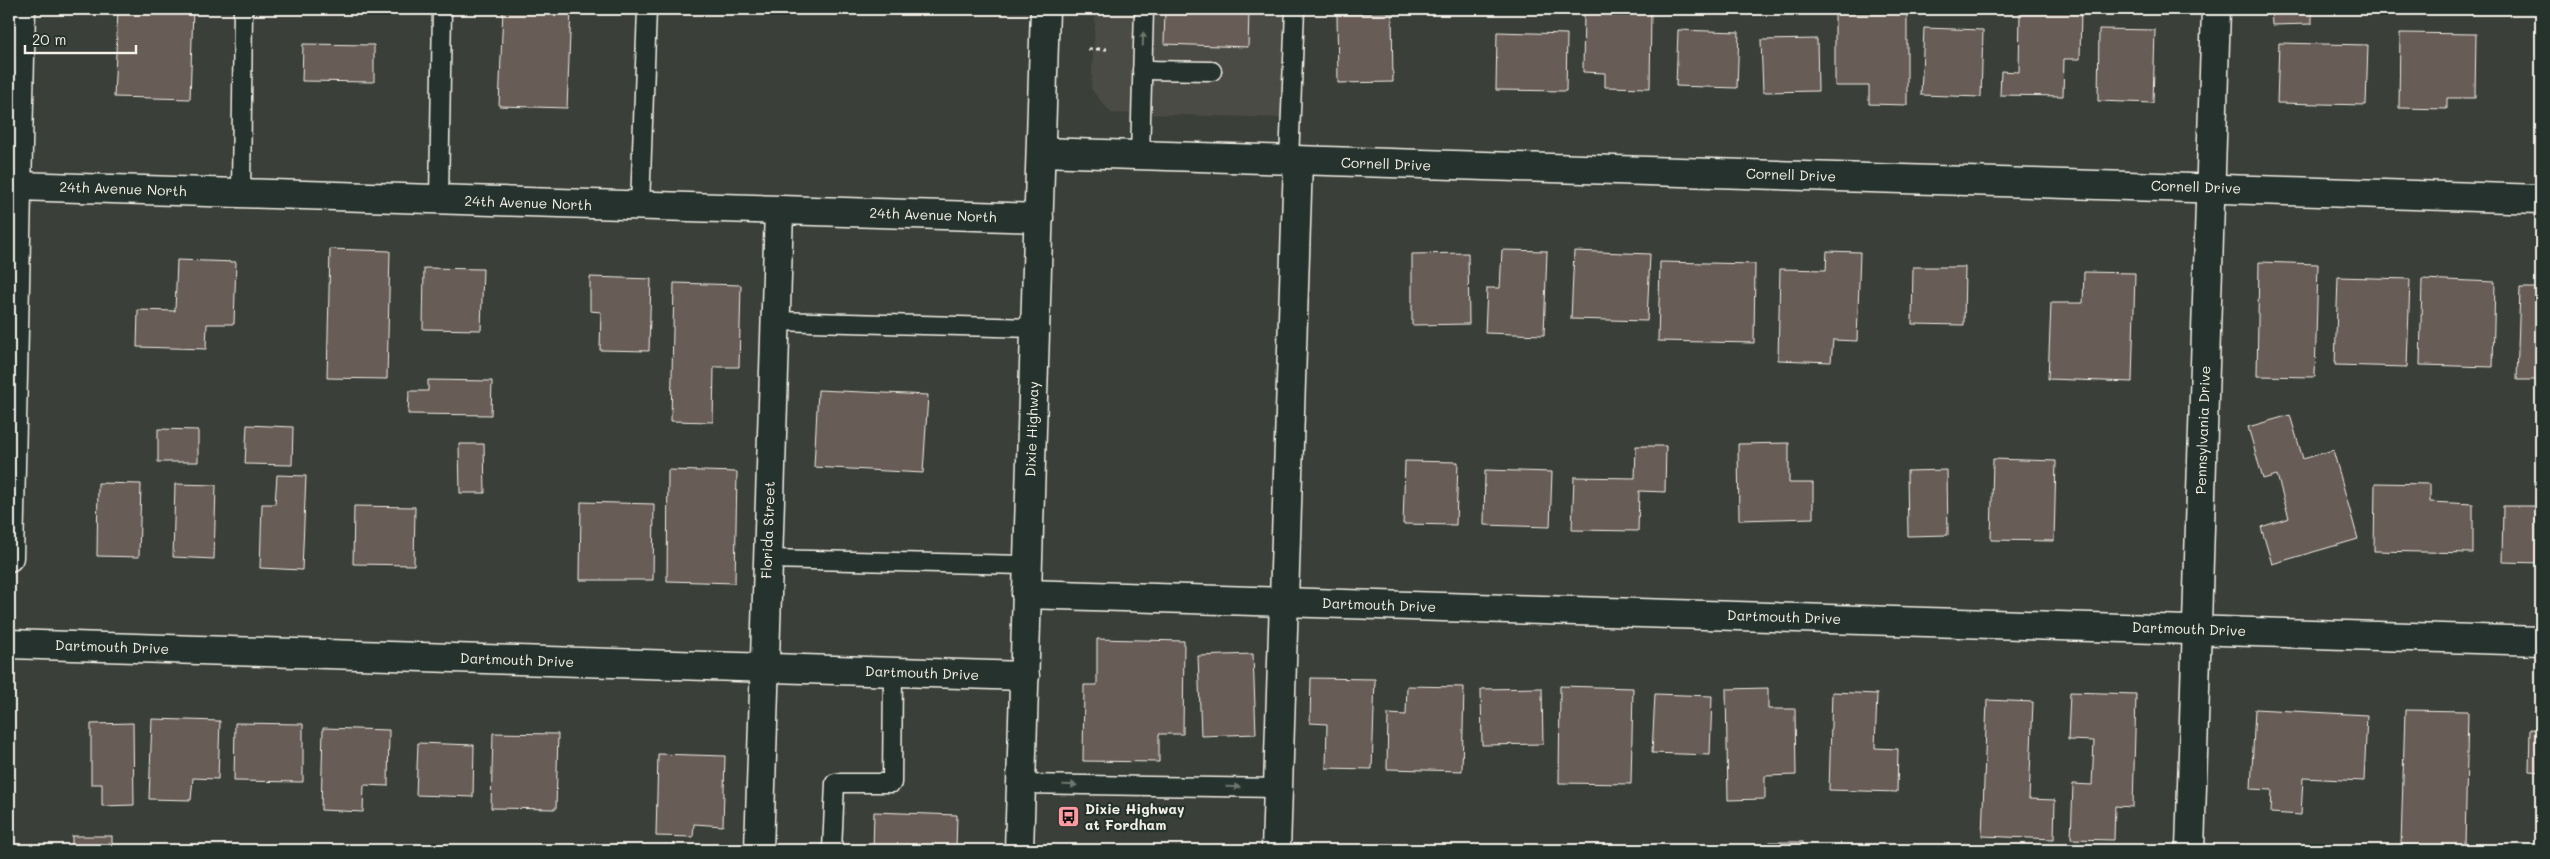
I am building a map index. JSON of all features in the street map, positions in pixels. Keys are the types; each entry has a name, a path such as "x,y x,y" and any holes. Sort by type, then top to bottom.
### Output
{"street":[{"path":"9,557 21,9"},
{"name":"Dixie Highway","path":"1019,850 1045,9"},
{"name":"Pennsylvania Drive","path":"2190,850 2216,9"},
{"name":"Cornell Drive","path":"1041,152 2541,199"},
{"path":"1276,850 1284,602 1294,161"},
{"name":"24th Avenue North","path":"17,186 1039,218"},
{"name":"Florida Street","path":"759,850 779,211"},
{"name":"Dartmouth Drive","path":"1026,594 2541,641"},
{"name":"Dartmouth Drive","path":"9,644 1025,676"}],"lane":[{"path":"241,193 243,9"},
{"path":"439,200 442,9"},
{"path":"640,206 647,9"},
{"path":"1140,156 1144,9"},
{"path":"1294,161 1295,9"},
{"path":"1142,70 1212,71"},
{"path":"775,321 1035,328"},
{"path":"768,559 1028,565"},
{"path":"832,850 835,782 892,783 893,673"},
{"path":"1021,784 1278,788"}],"path":[{"path":"1088,49 1107,49"}],"shaded area":[{"path":"1096,9 1285,9 1283,118 1111,113 1091,89"}],"building":[{"path":"118,9 193,9 190,99 114,97"},
{"path":"503,9 571,9 567,108 499,106"},
{"path":"1165,9 1249,9 1248,47 1164,44"},
{"path":"1584,9 1651,9 1650,88 1605,87 1605,73 1583,72"},
{"path":"2020,9 2081,9 2080,59 2064,59 2063,96 2000,95 2001,71 2019,72"},
{"path":"2271,9 2312,9 2312,24 2272,25"},
{"path":"1392,13 1393,82 1338,83 1337,14"},
{"path":"1835,13 1907,13 1907,105 1869,104 1869,86 1835,86"},
{"path":"1924,28 1983,30 1981,97 1921,95"},
{"path":"2099,29 2155,30 2153,103 2098,101"},
{"path":"1678,30 1739,32 1737,88 1676,86"},
{"path":"1497,32 1567,34 1566,91 1496,90"},
{"path":"2400,33 2476,34 2475,98 2447,98 2447,109 2399,108"},
{"path":"1817,39 1818,91 1763,92 1761,40"},
{"path":"2279,43 2368,45 2366,105 2277,103"},
{"path":"303,44 374,45 374,82 302,81"},
{"path":"330,249 390,251 387,379 327,378"},
{"path":"1502,250 1547,251 1544,335 1485,333 1487,288 1500,288"},
{"path":"1574,251 1650,254 1647,321 1571,319"},
{"path":"1827,251 1860,252 1857,341 1833,340 1831,362 1778,360 1780,269 1826,270"},
{"path":"1468,253 1469,324 1412,325 1412,254"},
{"path":"177,260 236,262 234,324 207,324 206,349 137,347 138,310 175,311"},
{"path":"1660,262 1755,264 1754,343 1658,341"},
{"path":"2259,262 2318,264 2315,377 2257,376"},
{"path":"1913,267 1965,267 1964,325 1912,324"},
{"path":"424,268 483,269 481,330 423,329"},
{"path":"2084,272 2135,273 2132,382 2048,379 2051,303 2083,303"},
{"path":"590,277 651,279 649,351 600,350 601,312 590,311"},
{"path":"2338,277 2410,279 2407,367 2335,365"},
{"path":"2422,279 2495,282 2493,367 2420,365"},
{"path":"674,283 741,285 739,367 714,367 713,422 671,421"},
{"path":"2520,288 2541,288 2541,380 2517,380"},
{"path":"428,380 492,381 491,415 408,414 409,391 428,391"},
{"path":"818,390 928,395 923,473 814,467"},
{"path":"2290,415 2303,459 2333,450 2358,539 2272,564 2261,527 2289,518 2277,475 2263,479 2248,427"},
{"path":"247,425 293,427 292,465 245,464"},
{"path":"158,429 198,430 198,462 158,462"},
{"path":"1789,443 1789,483 1813,483 1813,518 1739,520 1738,444"},
{"path":"459,444 484,444 485,493 460,493"},
{"path":"1636,446 1666,446 1665,492 1639,491 1638,531 1572,530 1574,477 1635,478"},
{"path":"1993,459 2056,461 2054,541 1991,540"},
{"path":"1405,461 1458,462 1456,525 1403,524"},
{"path":"668,470 737,472 735,583 667,581"},
{"path":"1485,470 1552,472 1550,527 1484,525"},
{"path":"1947,470 1948,535 1908,536 1907,471"},
{"path":"277,475 306,476 302,570 260,568 262,504 275,504"},
{"path":"98,483 141,484 139,557 97,556"},
{"path":"2375,483 2430,484 2430,502 2473,504 2473,553 2374,551"},
{"path":"175,484 216,485 214,559 173,557"},
{"path":"581,502 654,504 653,580 580,580"},
{"path":"354,506 415,507 414,565 353,564"},
{"path":"2503,506 2541,506 2541,563 2502,562"},
{"path":"1097,639 1184,641 1183,734 1159,734 1159,762 1083,761 1084,685 1097,685"},
{"path":"1253,654 1256,734 1201,736 1198,656"},
{"path":"1311,678 1375,679 1372,769 1326,768 1327,724 1310,723"},
{"path":"1407,686 1464,687 1462,771 1387,769 1388,714 1406,715"},
{"path":"1560,686 1633,688 1631,784 1559,783"},
{"path":"1542,688 1543,744 1482,745 1481,689"},
{"path":"1768,688 1768,709 1795,709 1796,775 1765,776 1765,799 1728,800 1726,689"},
{"path":"1832,692 1877,694 1875,748 1898,749 1897,792 1829,790"},
{"path":"2070,692 2136,694 2133,807 2115,806 2114,840 2071,839 2073,784 2092,785 2094,741 2068,740"},
{"path":"1655,694 1712,696 1710,755 1652,753"},
{"path":"1987,700 2033,702 2029,799 2055,800 2054,839 1982,836"},
{"path":"2255,709 2367,715 2364,781 2303,778 2301,815 2271,813 2272,790 2251,789"},
{"path":"2405,710 2468,711 2465,847 2401,845"},
{"path":"152,719 220,721 218,779 193,778 191,800 149,799"},
{"path":"133,723 134,805 102,806 102,784 91,784 91,724"},
{"path":"235,723 303,724 303,782 234,781"},
{"path":"323,728 389,730 388,786 364,785 363,812 321,810"},
{"path":"2530,729 2541,730 2541,772 2529,771"},
{"path":"493,733 558,734 556,809 491,808"},
{"path":"418,743 474,745 473,797 416,795"},
{"path":"658,754 725,756 723,826 694,824 693,837 656,836"},
{"path":"874,812 957,815 956,850 873,850"},
{"path":"72,836 112,836 112,850 72,850"},
{"path":"1770,842 1803,842 1803,850 1770,850"}],"place":[{"name":"Dixie Highway at Fordham","path":"1069,817"}]}
